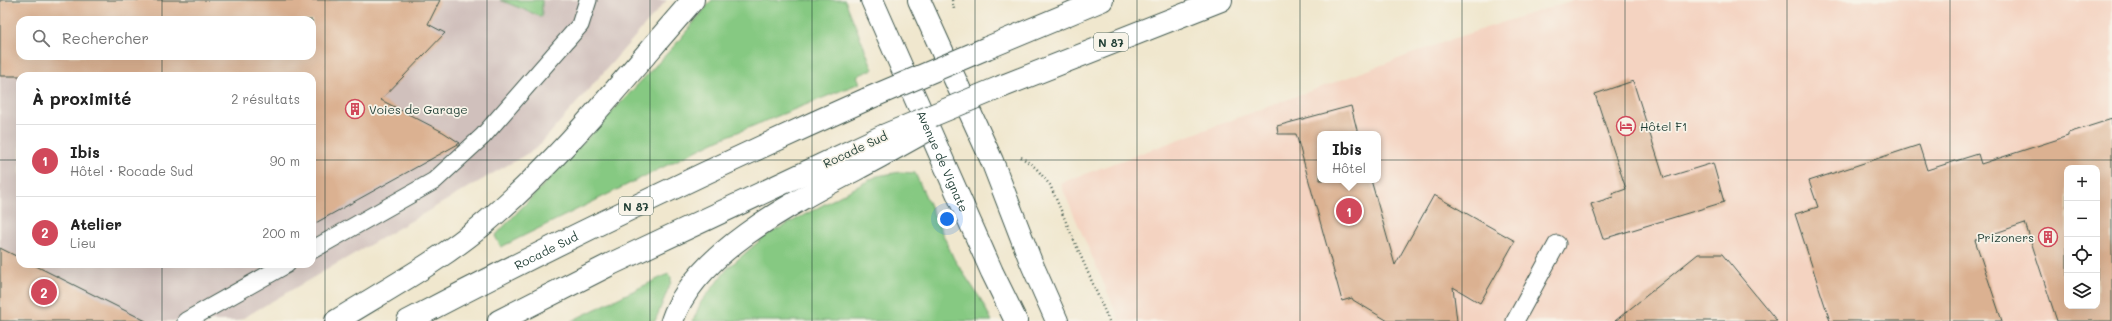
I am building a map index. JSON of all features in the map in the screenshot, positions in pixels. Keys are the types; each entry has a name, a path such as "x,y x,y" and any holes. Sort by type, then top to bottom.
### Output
{"main road":[{"path":"336,321 420,269 490,219 546,167 693,0"},
{"name":"Avenue de Vignate","path":"872,0 992,272 1016,321"},
{"path":"919,0 992,161 1031,262 1057,321"},
{"name":"Rocade Sud","path":"408,321 616,216 778,139 867,99 1102,0"},
{"name":"Rocade Sud","path":"499,321 611,264 887,143 1039,71 1221,0"},
{"path":"672,321 684,297 694,282 711,263 743,237 773,216 887,143"}],"lane":[{"path":"316,248 434,181 483,136 580,25 588,0"},
{"path":"1515,321 1556,244"},
{"path":"186,321 280,268"}],"path":[{"path":"952,0 955,13"},
{"path":"1018,154 1036,168 1050,185 1109,321"}],"shaded area":[{"path":"0,0 667,0 537,148 238,321 0,321"},
{"path":"1573,0 2112,0 2112,321 1120,321 1060,183 1458,37"}],"green space":[{"path":"500,0 542,0 542,17"},
{"path":"712,0 845,0 873,69 857,76 860,83 718,140 501,247 495,236 676,44"},
{"path":"900,172 915,173 954,259 980,298 992,321 693,321 701,302 728,268 765,236 877,176"},
{"path":"668,274 671,277 671,282 655,321 571,321"}],"building":[{"name":"Voies de Garage","path":"0,0 440,0 428,24 445,33 381,100 443,132 460,143 316,223 316,72 16,72 16,76 0,76"},
{"name":"Hôtel F1","path":"1633,81 1664,178 1713,163 1724,202 1603,239 1591,204 1613,197 1612,194 1626,189 1595,94"},
{"path":"1351,106 1357,131 1317,131 1317,183 1372,183 1395,265 1434,195 1515,241 1480,303 1453,287 1457,321 1388,321 1352,298 1342,301 1296,134 1278,134 1277,126"},
{"path":"2112,119 2112,321 2057,321 2025,223 1975,240 2002,321 1830,321 1795,214 1818,207 1809,181 1919,145 1927,170 1978,154 1981,164 2068,136 2068,133"},
{"path":"0,248 16,256 16,268 40,268 146,321 0,321"},
{"path":"1698,254 1722,254 1777,321 1615,321"}],"place":[{"name":"Voies de Garage","path":"355,109"},
{"name":"Hôtel F1","path":"1626,126"},
{"name":"Ibis","path":"1349,211"},
{"name":"Prizoners","path":"2048,237"},
{"name":"Atelier","path":"44,292"}]}
